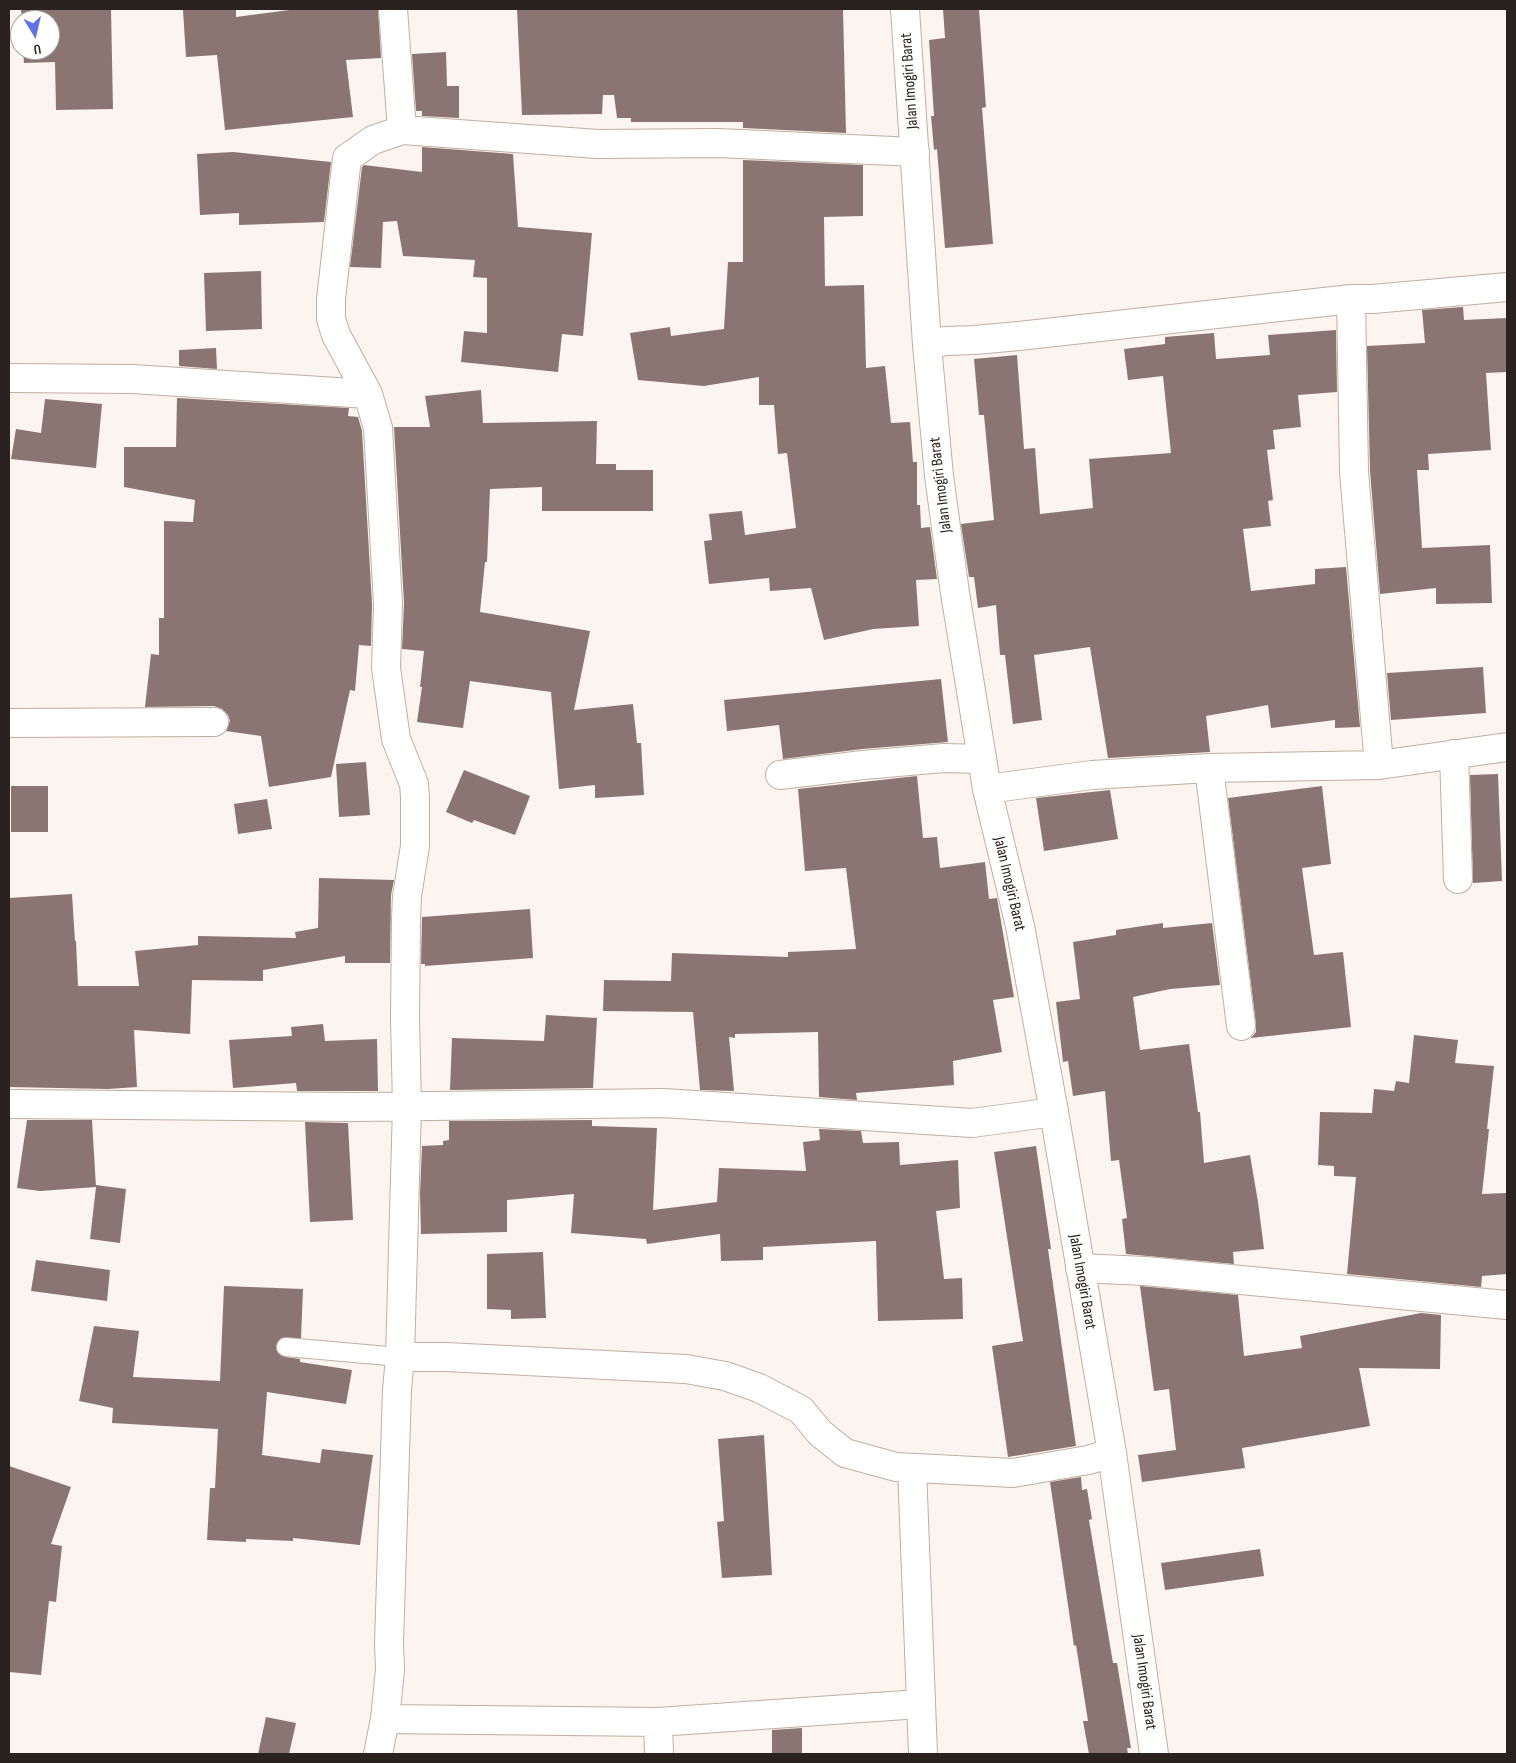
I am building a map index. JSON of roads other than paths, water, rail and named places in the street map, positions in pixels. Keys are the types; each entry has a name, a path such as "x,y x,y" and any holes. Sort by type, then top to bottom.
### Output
{"street":[{"path":"393,9 402,130"},
{"name":"Jalan Imogiri Barat","path":"905,9 927,345 940,486 954,593 987,788 1020,926 1054,1112 1080,1268 1100,1457 1154,1754"},
{"path":"378,1754 385,1719 390,1670 389,1643 396,1400 400,1357 407,1106 405,1019 406,919 407,896 415,846 415,797 414,784 396,739 387,676 388,604 378,428 368,394 336,335 331,319 331,298 347,158 373,140 402,130 598,144 718,144 915,152"},
{"path":"927,345 945,341 1019,336 1350,299 1373,299 1507,287"},
{"path":"1350,299 1354,472 1379,764"},
{"path":"9,378 132,379 368,394"},
{"path":"9,723 214,722"},
{"path":"987,788 1092,775 1210,768 1379,764 1507,747"},
{"path":"1454,754 1458,879"},
{"path":"780,775 944,758 982,759"},
{"path":"1210,768 1241,1026"},
{"path":"9,1104 407,1106 664,1104 972,1124 1054,1112"},
{"path":"1080,1268 1145,1271 1507,1305"},
{"path":"400,1357 446,1357 686,1369 726,1376 758,1388 801,1410 820,1433 845,1453 896,1467 1014,1473 1100,1457"},
{"path":"912,1468 923,1754"},
{"path":"385,1719 658,1722 920,1704"},
{"path":"658,1722 659,1754"}],"lane":[{"path":"286,1347 400,1357"}]}
